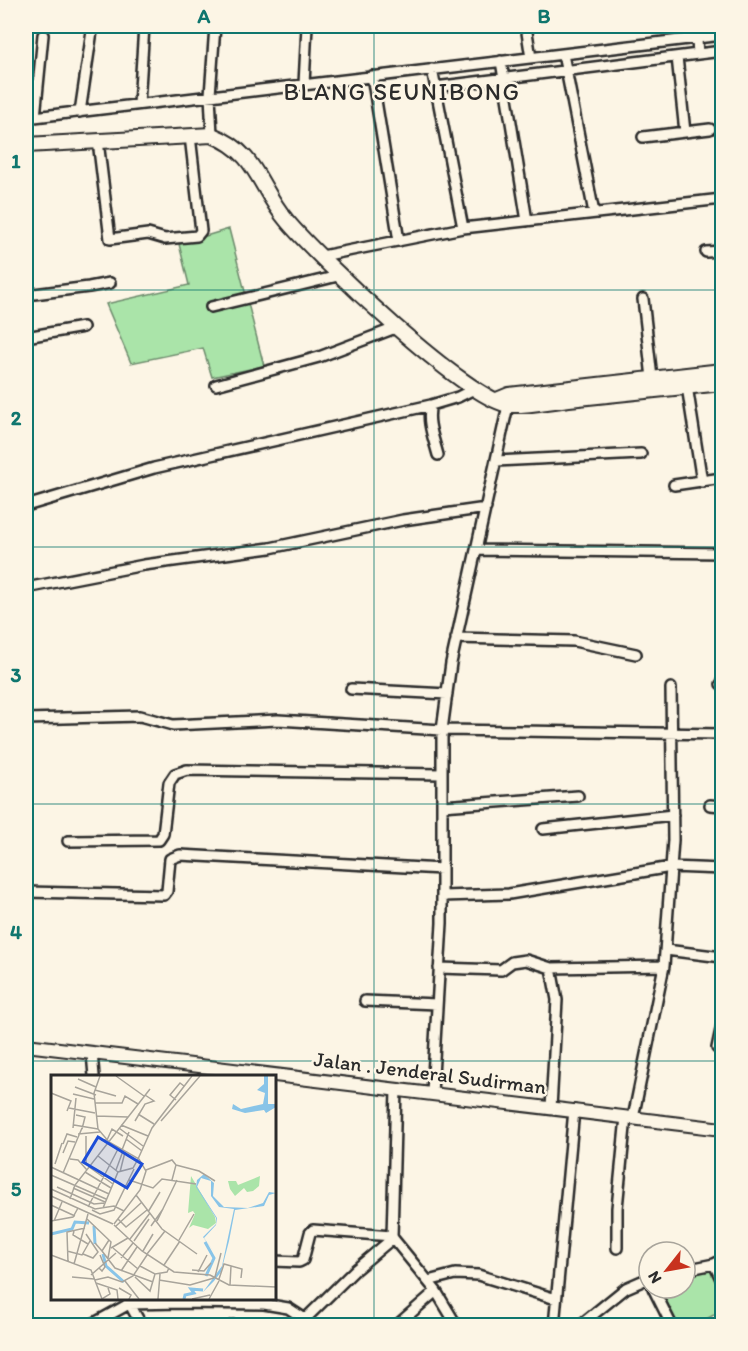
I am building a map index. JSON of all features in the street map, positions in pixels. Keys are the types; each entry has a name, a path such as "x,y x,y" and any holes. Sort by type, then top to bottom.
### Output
{"main road":[{"path":"26,145 212,135 228,141 255,169 269,196 287,221 342,275 434,360 474,388 505,400 723,383"},
{"path":"505,400 651,378 723,371"}],"street":[{"path":"139,104 144,26"},
{"path":"212,135 210,95 215,26"},
{"path":"304,84 307,26"},
{"path":"526,26 531,58"},
{"path":"696,26 698,54"},
{"path":"80,112 92,31"},
{"path":"43,35 30,118 723,35"},
{"path":"435,87 723,51"},
{"path":"563,54 594,213"},
{"path":"677,57 685,132"},
{"path":"501,61 528,221"},
{"path":"432,69 463,228"},
{"path":"372,76 399,241"},
{"path":"643,137 710,129"},
{"path":"98,141 110,239 148,234 165,239 178,239 197,236 201,231 190,136"},
{"path":"322,256 463,228 723,199"},
{"path":"706,252 723,251"},
{"path":"211,307 342,275"},
{"path":"26,295 110,283"},
{"path":"643,299 651,378"},
{"path":"26,337 83,327"},
{"path":"216,385 320,357 398,327"},
{"path":"687,386 702,482"},
{"path":"26,506 154,468 431,405 458,397 474,388"},
{"path":"432,1093 442,896 442,730 456,638 496,461 505,400"},
{"path":"431,405 429,411 431,427 438,455"},
{"path":"496,461 640,454"},
{"path":"674,485 723,478"},
{"path":"26,588 144,565 270,548 403,520 486,508"},
{"path":"476,550 723,553"},
{"path":"456,638 574,641 636,654"},
{"path":"617,1248 618,1185 666,950 673,815 671,688"},
{"path":"351,689 447,694"},
{"path":"26,719 140,716 173,725 278,720 442,730 723,734"},
{"path":"68,841 159,840 163,834 169,783 175,774 187,770 441,774"},
{"path":"442,806 578,796"},
{"path":"710,805 723,806"},
{"path":"543,829 673,815"},
{"path":"26,892 164,896 167,891 170,859 180,855 442,869"},
{"path":"442,896 509,894 671,867 723,869"},
{"path":"666,950 723,957"},
{"path":"439,968 501,970 512,962 526,960 551,968 664,966"},
{"path":"550,1108 557,1000 551,968"},
{"path":"365,1001 437,1004"},
{"path":"717,1048 723,1025"},
{"name":"Jalan . Jenderal Sudirman","path":"26,1045 260,1075"},
{"path":"92,1053 94,1075"},
{"name":"Jalan . Jenderal Sudirman","path":"276,1077 432,1093 723,1130"},
{"path":"396,1089 393,1237 436,1291 458,1326"},
{"path":"554,1326 574,1110"},
{"path":"276,1261 302,1260 310,1233 315,1230 393,1237"},
{"path":"89,1326 129,1301 281,1306 302,1322 355,1270 393,1237"},
{"path":"697,1267 718,1262 723,1281"},
{"path":"428,1281 455,1274 478,1275 556,1299"},
{"path":"579,1326 626,1288 637,1283"},
{"path":"396,1326 436,1291"},
{"path":"659,1300 672,1326"},
{"path":"129,1301 142,1326"}],"green space":[{"path":"229,229 264,366 212,377 203,348 131,363 106,304 189,285 179,244"},
{"path":"712,1268 722,1291 722,1311 694,1325 676,1325 664,1300 697,1300 697,1272"}],"district":[{"name":"BLANG SEUNIBONG","path":"402,92"}]}
